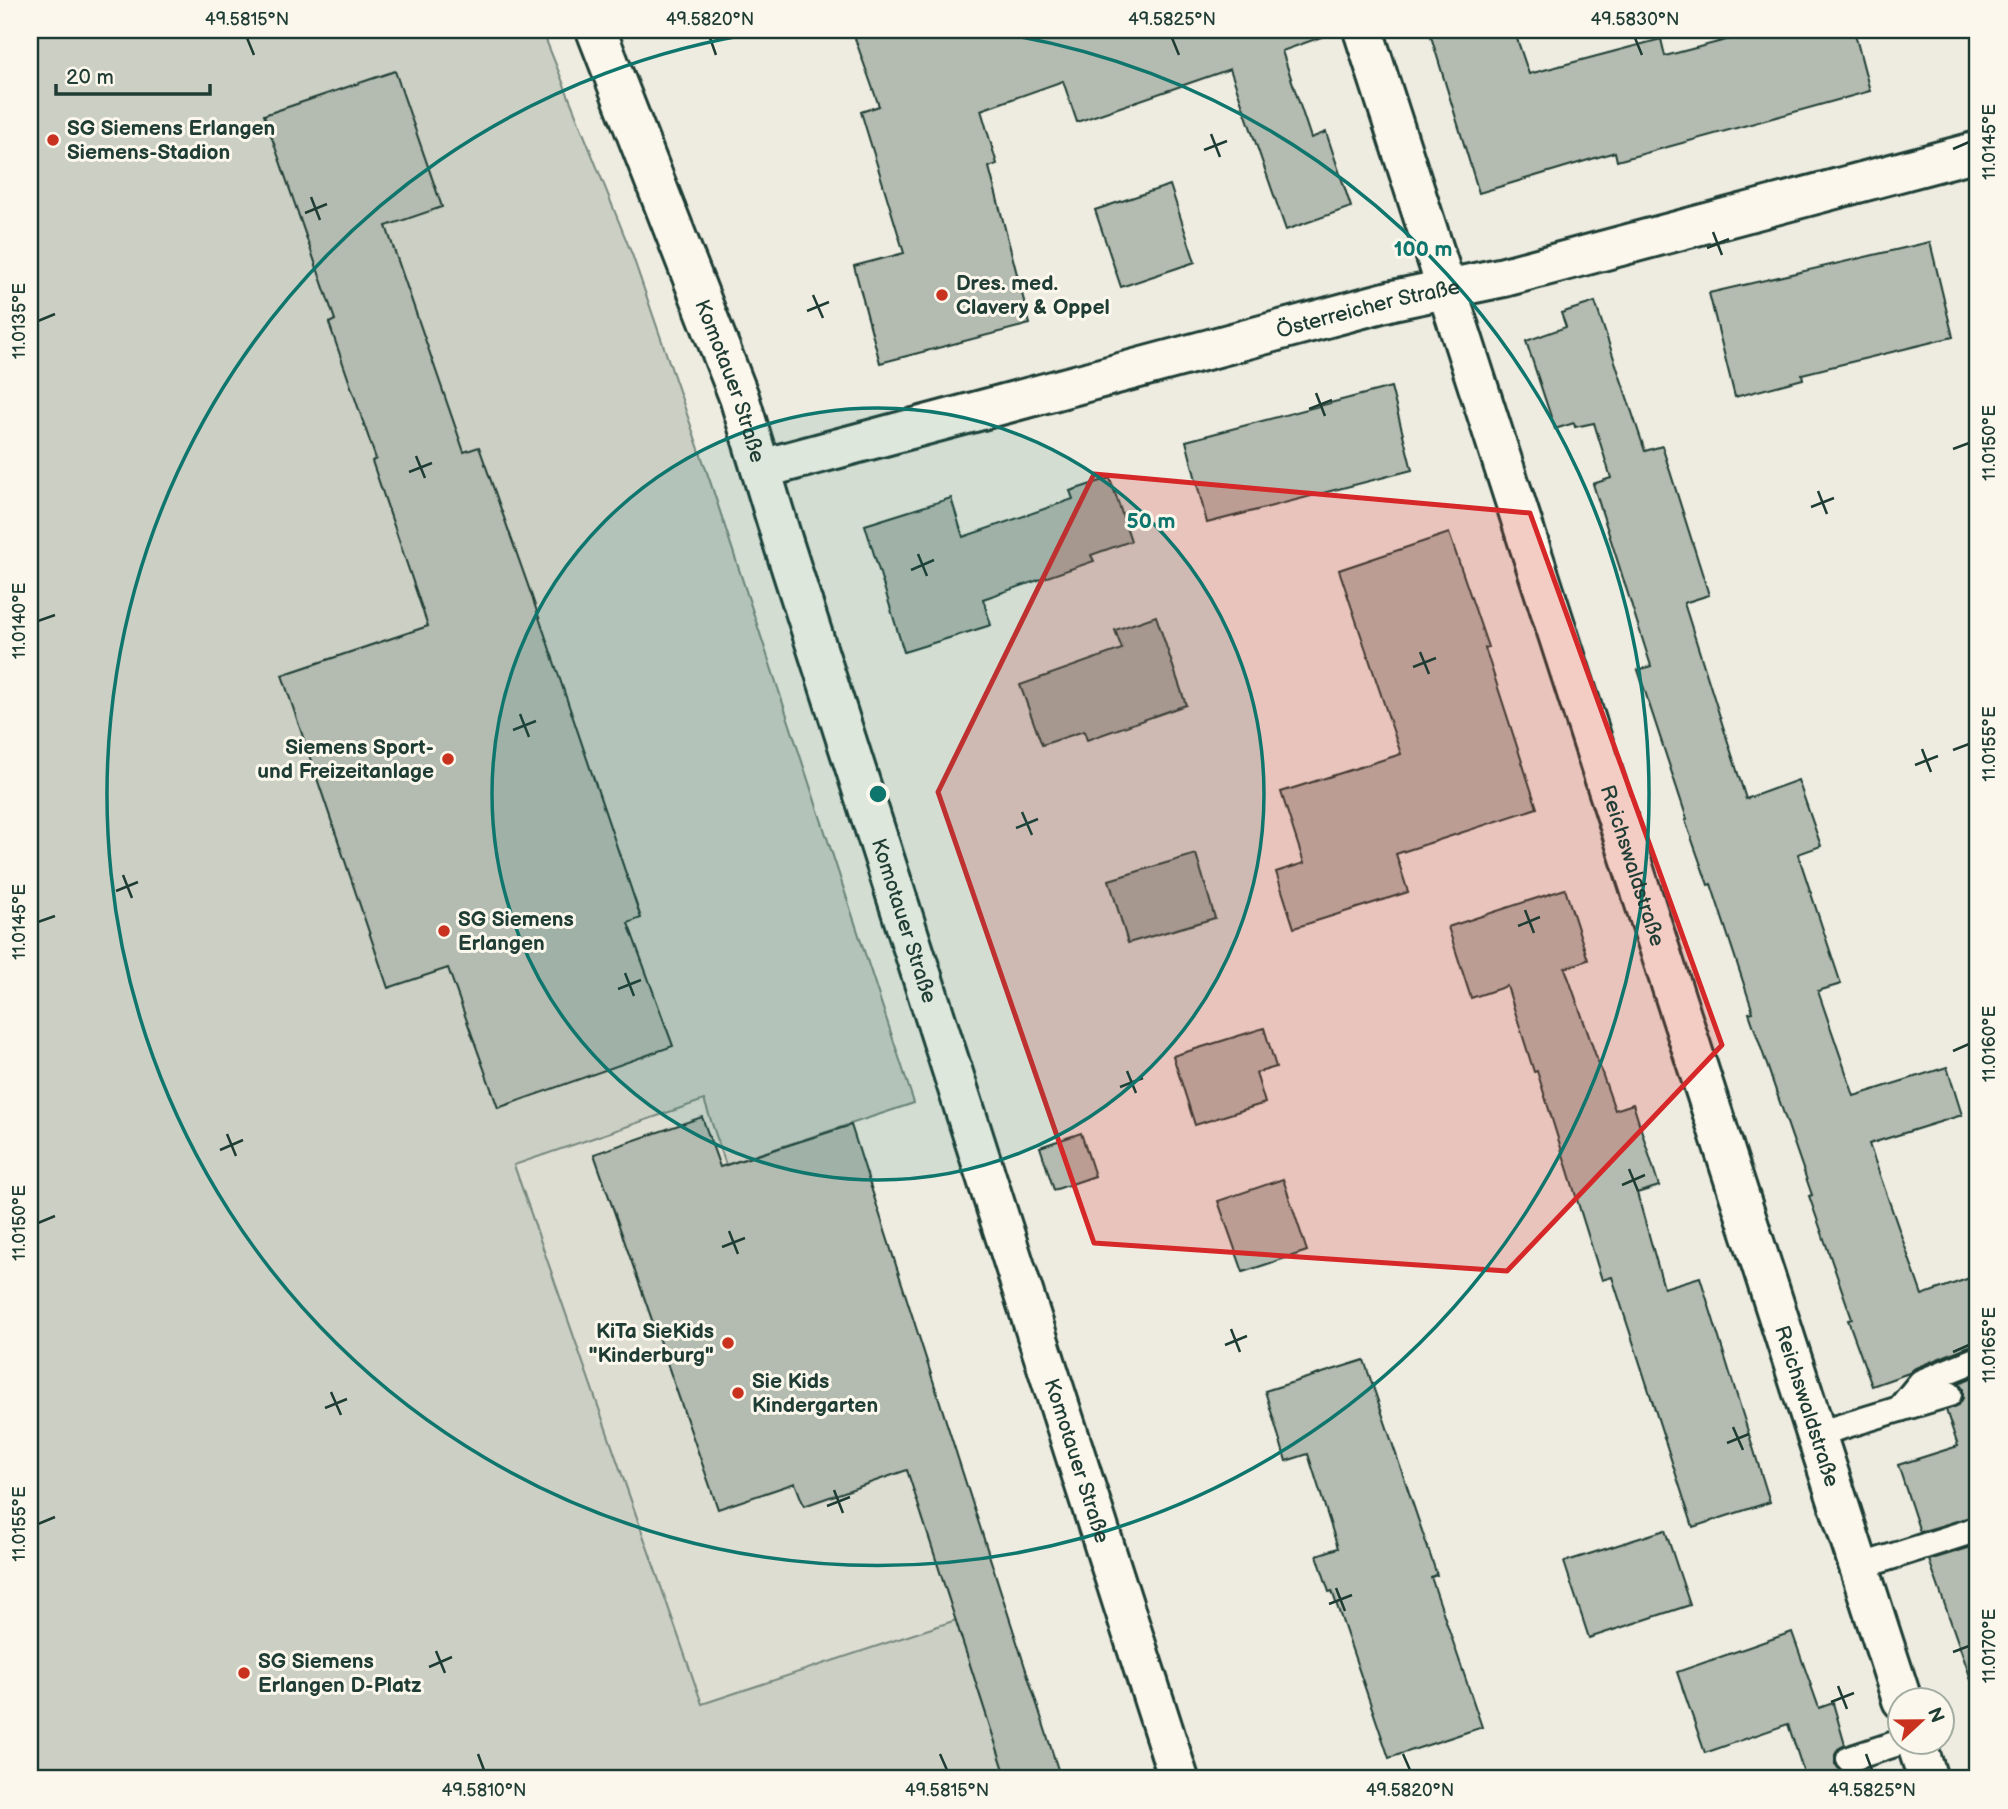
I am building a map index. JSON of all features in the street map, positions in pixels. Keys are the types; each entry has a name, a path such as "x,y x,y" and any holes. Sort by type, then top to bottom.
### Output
{"street":[{"name":"Komotauer Straße","path":"596,30 739,397 1179,1779"},
{"name":"Reichswaldstraße","path":"1363,30 1897,1686"},
{"name":"Österreicher Straße","path":"761,469 1393,300 1504,277 1978,151"},
{"path":"1921,1756 1928,1779"}],"lane":[{"path":"1899,1409 1922,1382 1975,1360"},
{"path":"1817,1434 1948,1394"},
{"path":"1859,1567 1978,1529"},
{"path":"1849,1759 1885,1747"}],"highlighted area":[{"path":"1094,474 1530,513 1722,1045 1507,1271 1094,1243 938,792"}],"shaded area":[{"name":"SG Siemens Erlangen","path":"30,30 542,30 633,257 711,484 914,1103 726,1165 704,1100 514,1165 702,1704 956,1620 1007,1779 30,1779"},
{"name":"Sie Kids Kindergarten","path":"704,1100 802,1141 956,1620 702,1704 513,1165"}],"building":[{"path":"852,30 1323,30 1324,36 1282,51 1311,138 1326,132 1351,207 1286,230 1230,69 1077,122 1063,81 981,110 997,164 989,167 1030,324 880,363 854,266 904,253 861,112 879,106"},
{"path":"1429,30 1514,30 1529,74 1661,39 1665,56 1764,30 1854,30 1870,91 1617,161 1615,152 1479,193"},
{"path":"395,71 442,207 386,226 464,452 479,447 530,591 641,918 628,923 673,1046 498,1108 448,968 388,988 282,675 428,626 372,461 376,459 329,323 335,320 264,115"},
{"path":"1170,185 1195,262 1121,287 1095,210"},
{"path":"1930,242 1953,337 1802,374 1803,379 1735,397 1709,293"},
{"path":"1595,302 1645,451 1662,446 1709,595 1684,603 1746,799 1798,780 1821,846 1798,854 1841,984 1818,991 1854,1096 1947,1067 1962,1115 1869,1144 1922,1295 1978,1275 1978,1346 1969,1346 1872,1386 1848,1320 1852,1319 1809,1196 1812,1195 1749,1013 1753,1012 1711,884 1708,885 1685,820 1687,819 1638,670 1651,666 1593,484 1611,478 1594,423 1575,427 1574,423 1555,429 1526,341 1566,327 1561,313"},
{"path":"1391,387 1412,470 1207,523 1186,441"},
{"path":"1110,478 1131,541 1091,555 1094,561 983,599 991,625 904,652 865,525 951,498 963,537 1073,499 1070,491"},
{"path":"1449,533 1488,647 1485,648 1537,808 1396,854 1408,892 1294,928 1276,872 1304,863 1281,792 1401,754 1339,570"},
{"path":"1156,616 1186,705 1087,740 1084,731 1042,745 1020,685 1122,649 1115,630"},
{"path":"1196,854 1215,918 1128,943 1109,880"},
{"path":"1565,889 1588,960 1565,968 1615,1110 1633,1104 1659,1186 1637,1193 1664,1288 1700,1277 1770,1502 1693,1527 1612,1277 1602,1280 1537,1071 1534,1072 1507,986 1471,998 1448,927"},
{"path":"1264,1028 1276,1067 1256,1073 1265,1103 1195,1125 1173,1056"},
{"path":"702,1117 720,1167 851,1125 1061,1779 1007,1779 907,1470 804,1506 795,1483 718,1509 594,1154"},
{"path":"1081,1133 1095,1176 1054,1190 1040,1147"},
{"path":"1283,1179 1307,1251 1243,1272 1218,1201"},
{"path":"1364,1360 1437,1575 1431,1577 1482,1727 1389,1758 1332,1591 1329,1592 1317,1555 1338,1548 1308,1454 1286,1461 1265,1391"},
{"path":"1978,1375 1978,1515 1920,1532 1898,1465 1958,1446 1946,1410 1959,1405 1963,1398 1963,1389 1959,1383"},
{"path":"1665,1530 1690,1605 1589,1638 1564,1562"},
{"path":"1978,1545 1978,1681 1972,1682 1929,1560"},
{"path":"1792,1632 1819,1708 1833,1703 1845,1745 1838,1749 1835,1764 1845,1773 1853,1773 1855,1779 1806,1779 1788,1724 1705,1753 1677,1672"}],"place":[{"name":"SG Siemens Erlangen Siemens-Stadion","path":"53,140"},
{"name":"Dres. med. Clavery & Oppel","path":"942,295"},
{"name":"Siemens Sport- und Freizeitanlage","path":"448,759"},
{"name":"SG Siemens Erlangen","path":"444,931"},
{"name":"KiTa SieKids \"Kinderburg\"","path":"728,1343"},
{"name":"Sie Kids Kindergarten","path":"738,1393"},
{"name":"SG Siemens Erlangen D-Platz","path":"244,1673"}]}
